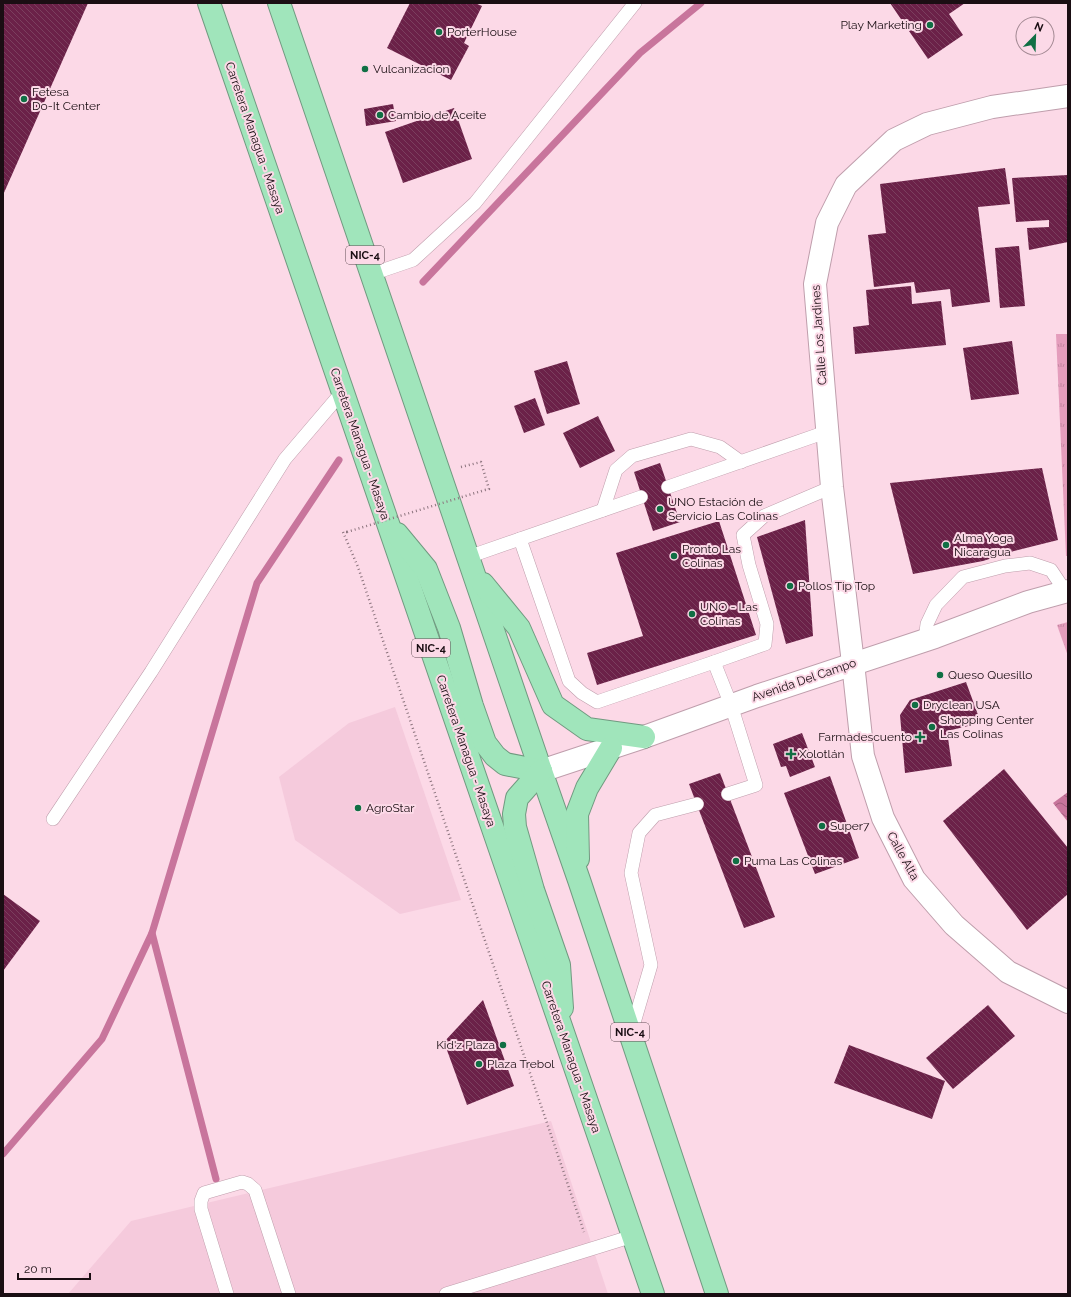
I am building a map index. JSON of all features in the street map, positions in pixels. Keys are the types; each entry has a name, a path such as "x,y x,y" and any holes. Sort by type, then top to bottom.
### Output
{"highway":[{"name":"Carretera Managua - Masaya","path":"209,3 653,1294"},
{"name":"NIC-4","path":"280,3 579,880 717,1294"},
{"path":"389,525 426,569 449,628 472,706 485,743 495,756 505,764 541,771"},
{"path":"470,564 519,628 553,704 587,730 644,737"},
{"path":"579,880 577,814 587,788 610,748"},
{"path":"541,771 517,798 514,814 515,827 533,890 559,965 564,1036"}],"street":[{"name":"Calle Los Jardines","path":"854,663 826,432 815,284 827,222 846,185 894,140 927,124 992,107 1068,96"},
{"name":"Avenida Del Campo","path":"541,771 925,640 1028,602 1067,591"},
{"name":"Calle Alta","path":"854,663 864,756 883,818 914,879 954,925 1008,972 1068,1002"}],"lane":[{"path":"372,274 413,260 476,203 635,3"},
{"path":"53,819 152,672 285,459 342,391"},
{"path":"668,487 826,432"},
{"path":"602,510 616,470 632,456 692,439 720,447 741,462"},
{"path":"520,539 569,681 582,693 597,702 765,644 767,624 749,565 743,535 764,516 832,487"},
{"path":"470,564 520,539 641,496"},
{"path":"925,640 927,624 936,605 963,577 1005,566 1030,563 1051,570 1067,591"},
{"path":"714,662 731,706 756,785 728,794"},
{"path":"630,1034 651,965 631,873 639,833 655,815 697,804"},
{"path":"227,1294 201,1209 201,1201 204,1193 242,1182 248,1184 255,1190 288,1294"},
{"path":"446,1294 633,1236"}],"path":[{"path":"481,462 489,489 343,532 360,575 590,1249"}],"shaded area":[{"name":"AgroStar","path":"395,707 461,900 400,914 295,840 279,777 349,723"},
{"path":"551,1121 608,1294 68,1294 131,1221"}],"green space":[{"path":"1056,334 1068,334 1068,556 1066,556"},
{"path":"1068,622 1068,656 1057,625"}],"water":[{"path":"1068,792 1068,822 1053,803"}],"building":[{"name":"Fetesa Do-It Center","path":"3,3 88,3 3,195"},
{"path":"410,3 475,3 482,6 464,43 469,46 451,80 387,48"},
{"name":"Play Marketing","path":"890,3 965,3 949,14 963,35 928,59"},
{"name":"Cambio de Aceite","path":"393,104 396,121 366,126 364,109"},
{"path":"454,108 472,159 403,183 385,132"},
{"path":"1005,168 1010,204 978,207 990,302 952,307 950,289 916,293 914,282 874,287 868,235 886,233 880,184"},
{"path":"1068,175 1068,242 1029,250 1027,228 1049,227 1049,220 1016,222 1012,178"},
{"path":"1019,246 1025,306 1000,308 995,248"},
{"path":"911,286 912,304 941,301 946,345 855,354 853,327 869,325 866,290"},
{"path":"1012,341 1019,394 971,400 963,348"},
{"path":"567,361 580,404 547,414 534,371"},
{"path":"535,398 545,425 524,433 514,406"},
{"path":"598,416 615,451 580,468 563,433"},
{"name":"UNO Estación de Servicio Las Colinas","path":"660,463 680,522 653,531 634,472"},
{"path":"1042,468 1058,540 1014,551 983,561 913,574 890,483"},
{"name":"Pollos Tip Top","path":"805,520 813,636 786,644 757,537"},
{"name":"UNO - Las Colinas","path":"719,521 756,635 597,685 587,653 643,636 616,553"},
{"name":"Shopping Center Las Colinas","path":"966,682 981,723 947,731 952,766 905,773 900,715 910,700"},
{"path":"802,733 815,767 790,777 786,766 781,767 773,744"},
{"path":"1004,769 1068,848 1068,894 1027,930 943,821"},
{"name":"Puma Las Colinas","path":"720,773 775,917 744,928 689,784"},
{"name":"Super7","path":"830,776 859,858 815,874 784,793"},
{"path":"3,894 40,921 3,971"},
{"name":"Plaza Trebol","path":"483,1000 514,1086 467,1105 444,1042"},
{"path":"988,1005 1015,1036 953,1089 926,1058"},
{"path":"849,1045 945,1081 932,1119 834,1083"}],"waterway":[{"path":"423,282 640,53 701,3"},
{"path":"216,1179 152,933 257,583 339,460"},
{"path":"3,1154 102,1039 152,933"}],"place":[{"name":"Play Marketing","path":"930,25"},
{"name":"PorterHouse","path":"439,32"},
{"name":"Vulcanizacion","path":"365,69"},
{"name":"Fetesa Do-It Center","path":"24,99"},
{"name":"Cambio de Aceite","path":"380,115"},
{"name":"UNO Estación de Servicio Las Colinas","path":"660,509"},
{"name":"Alma Yoga Nicaragua","path":"946,545"},
{"name":"Pronto Las Colinas","path":"674,556"},
{"name":"Pollos Tip Top","path":"790,586"},
{"name":"UNO - Las Colinas","path":"692,614"},
{"name":"Queso Quesillo","path":"940,675"},
{"name":"Dryclean USA","path":"915,705"},
{"name":"Shopping Center Las Colinas","path":"932,727"},
{"name":"Farmadescuento","path":"920,737"},
{"name":"Xolotlán","path":"791,754"},
{"name":"AgroStar","path":"358,808"},
{"name":"Super7","path":"822,826"},
{"name":"Puma Las Colinas","path":"736,861"},
{"name":"Kid'z Plaza","path":"503,1045"},
{"name":"Plaza Trebol","path":"479,1064"}]}
